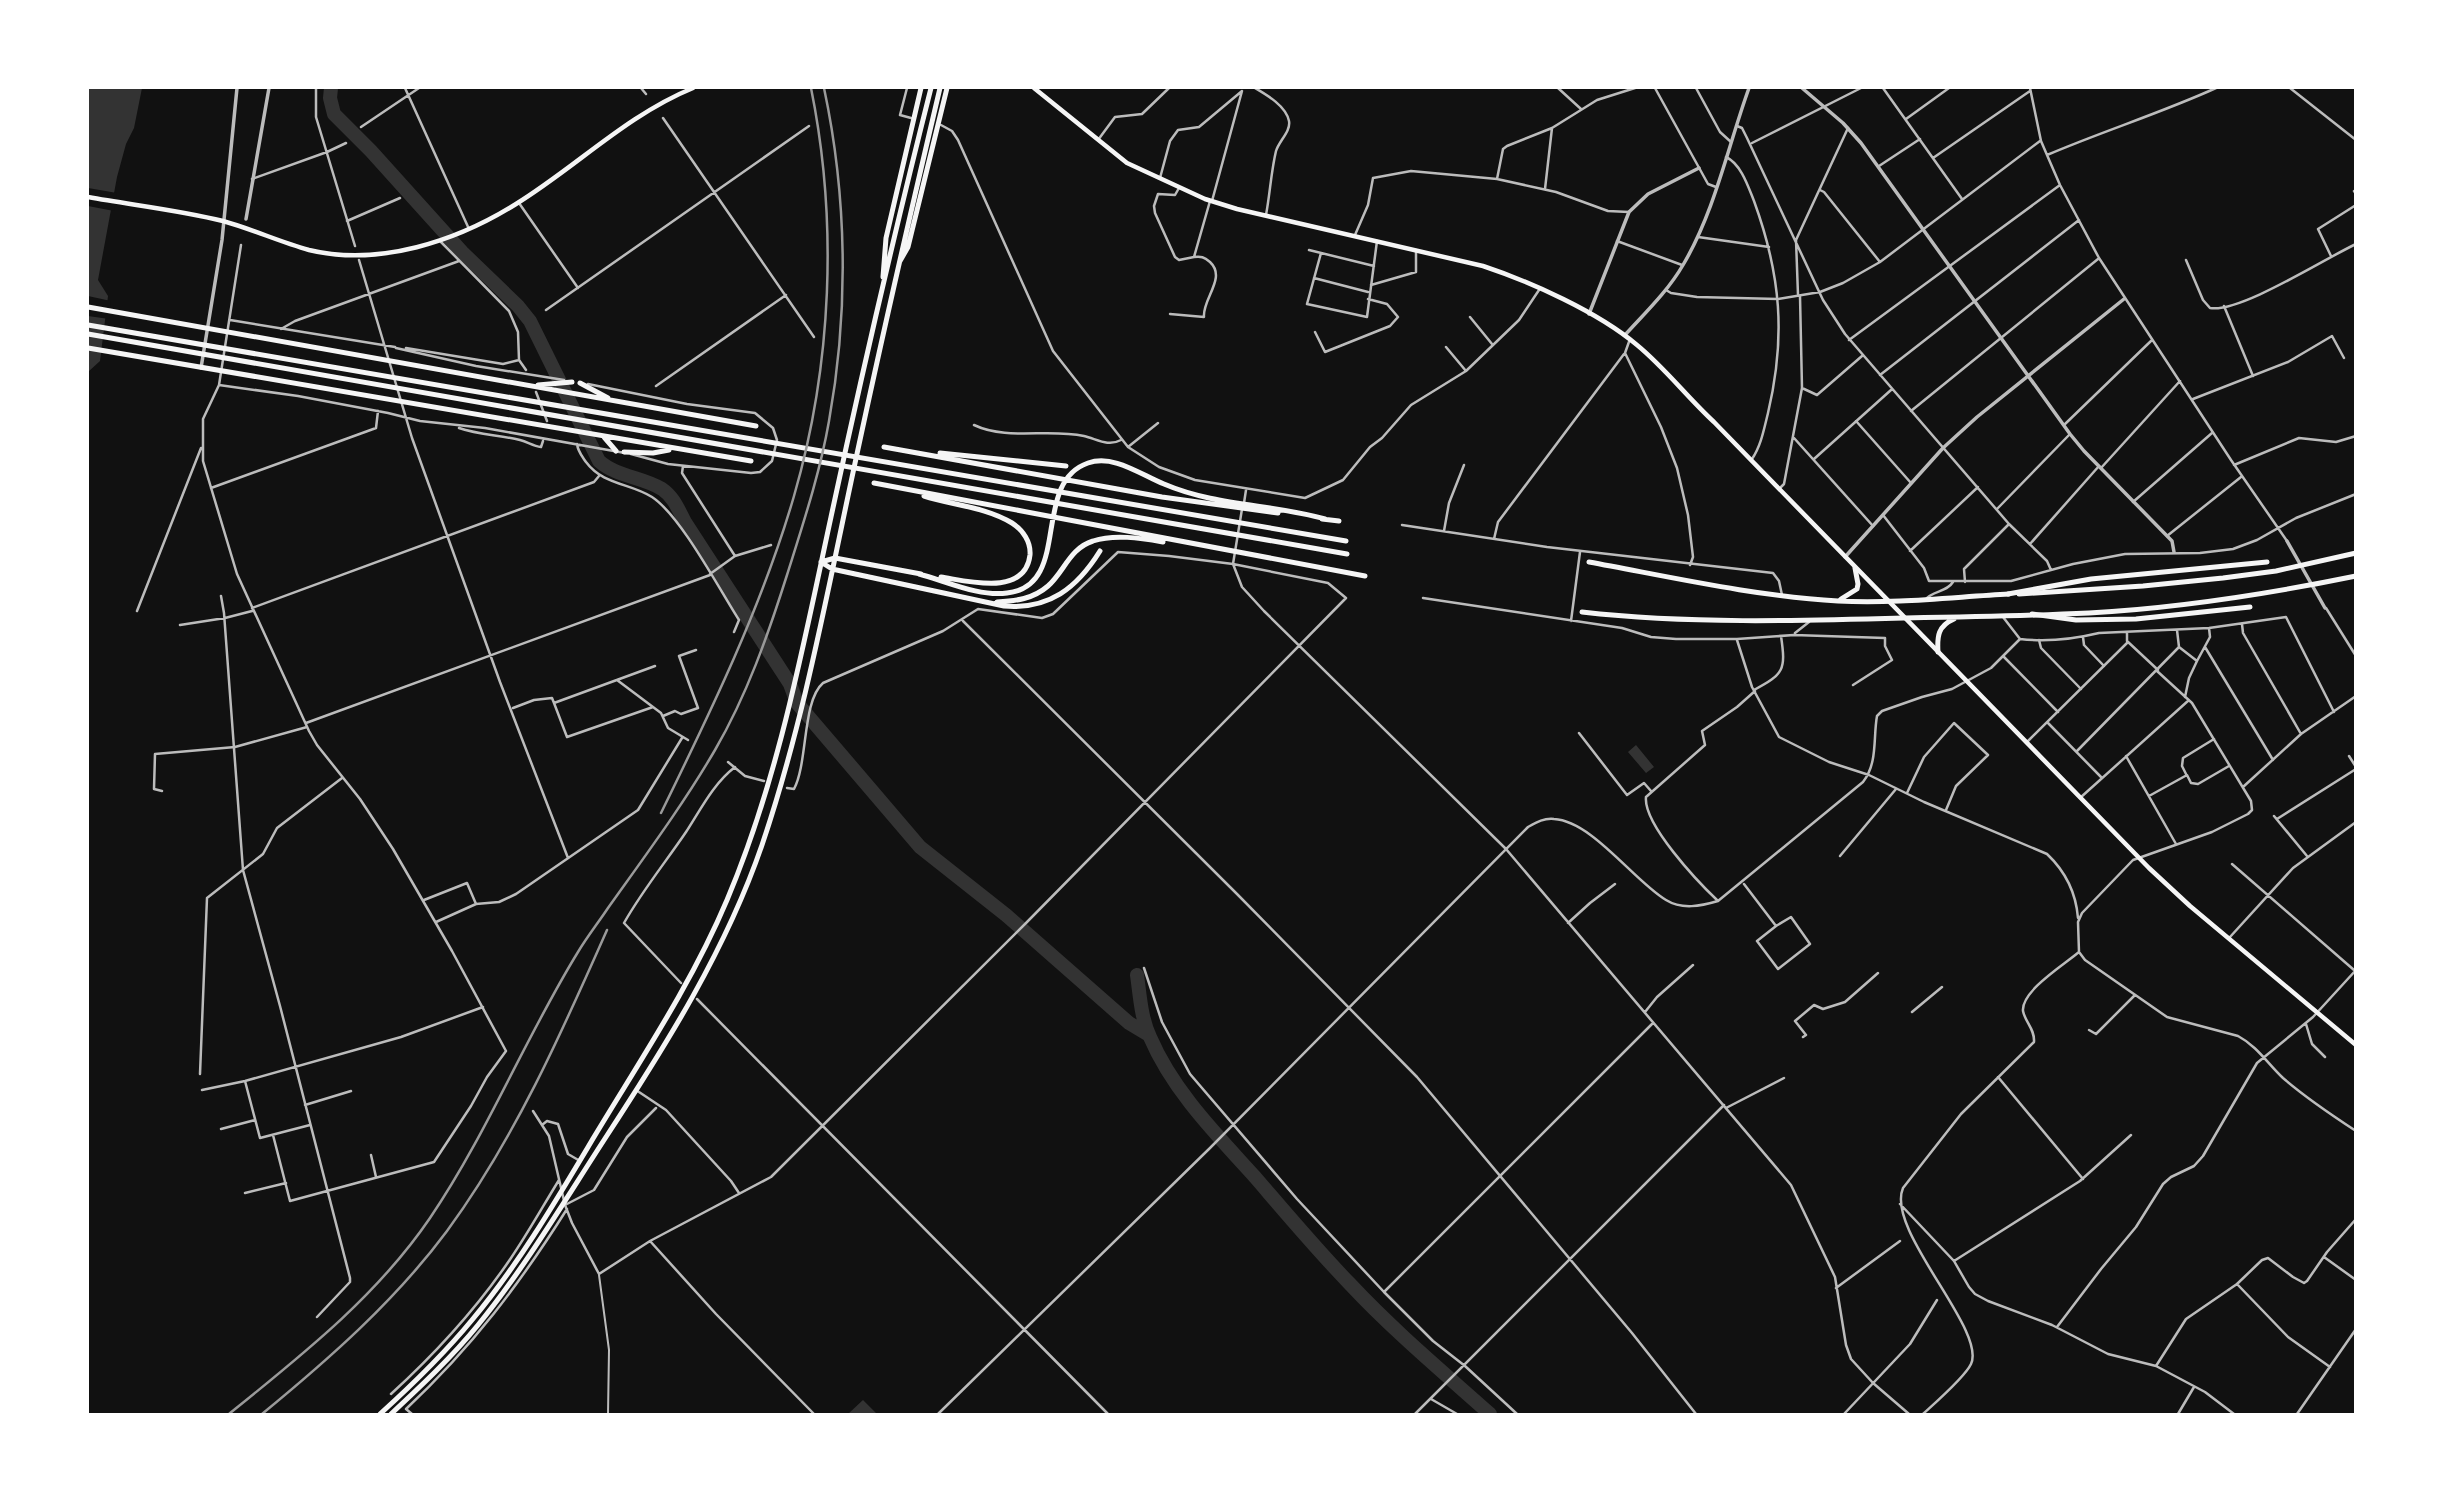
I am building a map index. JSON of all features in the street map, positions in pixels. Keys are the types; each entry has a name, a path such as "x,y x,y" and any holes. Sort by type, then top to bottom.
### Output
{"highway":[{"path":"883,284 882,267 886,238 922,88"},
{"path":"380,1415 471,1321 503,1281 568,1181 683,989 711,936 771,776 796,676 883,284 932,88"},
{"path":"392,1414 442,1366 478,1326 509,1285 695,994 739,904 761,848 799,714 896,270 940,88"},
{"path":"896,270 908,247 947,88"},
{"path":"88,307 535,389 576,382 613,401"},
{"path":"88,325 1346,541"},
{"path":"88,334 1347,554"},
{"path":"88,348 751,461"},
{"path":"549,386 586,397 756,426"},
{"path":"604,437 616,451"},
{"path":"884,447 1162,497 1325,519"},
{"path":"624,452 653,453 672,449"},
{"path":"909,451 1066,466"},
{"path":"919,574 990,593 1015,592 1030,584 1040,572 1061,488 1073,472 1090,462 1117,464 1198,496 1339,522"},
{"path":"874,483 1153,538 1365,576"},
{"path":"821,562 835,558 984,584 1007,582 1022,573 1027,566 1030,550 1024,534 1003,518 908,490"},
{"path":"995,603 1020,601 1040,592 1049,585 1073,553 1092,541 1153,538"},
{"path":"821,562 832,569 1004,606 1024,607 1046,602 1067,589 1100,551"},
{"path":"1589,562 1782,595 1838,601 1888,601 2143,586 2223,578 2300,566 2356,553"},
{"path":"2008,594 2091,579 2267,562"},
{"path":"1838,601 1857,589 1855,568"},
{"path":"1582,612 1658,619 1811,620 2032,614 2145,608 2270,593 2356,576"},
{"path":"2032,614 2076,620 2136,619 2250,607"},
{"path":"1938,652 1938,632 1946,622 1957,617"}],"main road":[{"path":"88,197 203,217 308,249 341,255 388,252 440,240 469,229 519,202 631,122 668,99 693,88"},
{"path":"1034,88 1127,163 1179,188 1211,201 1483,266 1540,289 1590,314 1627,337 2171,889 2356,1045"}],"street":[{"path":"201,368 224,222 237,88"},
{"path":"246,219 269,88"},
{"path":"316,88 316,117 355,246"},
{"path":"405,88 469,229"},
{"path":"361,127 419,88"},
{"path":"643,88 646,94"},
{"path":"907,88 900,115 911,118"},
{"path":"1097,140 1115,117 1142,114 1169,88"},
{"path":"1255,88 1282,107 1289,120 1289,128 1280,139 1276,151 1266,215"},
{"path":"1558,88 1581,110"},
{"path":"1497,179 1503,149 1552,128 1597,100 1634,88"},
{"path":"1655,88 1708,184 1716,187"},
{"path":"1696,88 1720,132 1731,142"},
{"path":"1494,539 1498,522 1625,353 1627,337 1684,265 1698,237 1749,88"},
{"path":"1802,88 1848,128 1879,166 2070,434 2167,536 2174,544 2174,552"},
{"path":"1751,144 1861,88"},
{"path":"1883,88 1963,200"},
{"path":"1906,119 1949,88"},
{"path":"2047,155 2119,125 2179,105 2216,88"},
{"path":"2290,88 2356,140"},
{"path":"1160,179 1170,141 1178,130 1199,127 1248,89"},
{"path":"1933,158 2030,89 2041,141 2060,185 2099,258 2234,465 2278,527 2356,656"},
{"path":"1194,257 1242,91"},
{"path":"663,118 814,337"},
{"path":"941,125 952,131 964,152 1052,348 1121,440 1159,467 1178,475 1246,490 1305,498 1340,482 1411,405 1466,371 1527,312 1540,289"},
{"path":"546,310 809,126"},
{"path":"1736,126 1742,128 1751,144 1819,292 1849,340 2010,524 2047,561 2051,570"},
{"path":"1545,189 1552,128"},
{"path":"1779,489 1784,484 1802,388 1796,240 1848,128"},
{"path":"1879,166 1920,139"},
{"path":"1666,290 1698,297 1778,299 1819,292 1854,278 1880,262 2041,141"},
{"path":"252,179 346,143"},
{"path":"1726,157 1736,163 1752,196 1769,247 1778,299 1777,370 1763,434 1751,461"},
{"path":"1590,314 1629,212 1648,194 1699,168"},
{"path":"1354,236 1368,205 1373,178 1411,171 1497,179 1545,189 1608,211 1629,212"},
{"path":"1849,340 2060,185"},
{"path":"1170,314 1204,317 1203,310 1216,275 1214,267 1202,257 1179,260 1175,257 1155,213 1158,194 1175,195 1179,188"},
{"path":"1820,190 1880,262"},
{"path":"347,221 401,198"},
{"path":"519,202 578,288"},
{"path":"2331,256 2318,229 2356,205"},
{"path":"1880,376 2079,220"},
{"path":"1698,237 1769,247"},
{"path":"440,240 509,311 518,332 519,360 526,370"},
{"path":"1321,253 1307,304 1367,317 1377,241"},
{"path":"1617,241 1684,265"},
{"path":"2186,260 2207,305 2213,309 2231,306 2256,295 2356,244"},
{"path":"242,245 219,385 203,419 202,445 203,461 233,563 252,610 317,745 371,814 436,922 506,1051 498,1059 434,1162 290,1200 274,1135"},
{"path":"1309,250 1374,266"},
{"path":"1371,285 1416,272 1416,250"},
{"path":"1911,411 2099,258"},
{"path":"359,260 405,417 568,858"},
{"path":"281,329 295,321 459,261"},
{"path":"1314,278 1369,292"},
{"path":"656,386 786,295"},
{"path":"1315,331 1325,352 1390,326 1398,317 1387,304 1368,299"},
{"path":"1845,557 1943,448 2124,299"},
{"path":"2224,306 2253,376"},
{"path":"1470,317 1492,344"},
{"path":"230,320 503,364 519,360"},
{"path":"2193,400 2288,362 2332,336 2344,358"},
{"path":"2064,425 2152,340"},
{"path":"396,348 476,366 612,388 687,404 745,410 761,417 773,428 776,452 772,461 760,472 751,473 683,465 577,443 485,428 453,426"},
{"path":"1446,348 1466,371"},
{"path":"1625,353 1661,427 1677,468 1692,542 1693,557 1690,565"},
{"path":"1802,388 1817,395 1862,356"},
{"path":"2030,544 2180,381"},
{"path":"219,385 378,411 523,441 538,447 541,447 543,441"},
{"path":"535,389 547,421"},
{"path":"1814,458 1891,390"},
{"path":"211,489 376,428 378,411"},
{"path":"1856,421 1911,483"},
{"path":"1128,447 1158,423"},
{"path":"974,425 995,433 1068,433 1107,443 1121,440"},
{"path":"2133,502 2213,432"},
{"path":"1997,509 2070,434"},
{"path":"2234,465 2299,438 2336,442 2356,436"},
{"path":"1794,438 1872,526"},
{"path":"577,443 578,451 599,476 649,495 675,521 738,620 734,632"},
{"path":"137,611 202,445"},
{"path":"683,465 682,474 735,556"},
{"path":"1444,531 1449,503 1464,465"},
{"path":"180,625 225,618 252,610 594,482 599,476"},
{"path":"2167,536 2242,476"},
{"path":"1910,551 1978,487"},
{"path":"1246,490 1233,564 1242,587 1506,849 1791,1185 1831,1266 1851,1359 1909,1415"},
{"path":"1883,515 1924,568 1929,581 2011,581 2125,554 2209,553 2233,549 2356,494"},
{"path":"1965,582 1964,569 2010,524"},
{"path":"1402,525 1580,551 1773,573 1779,581 1782,595"},
{"path":"162,791 154,789 155,754 235,747 306,725 710,574 735,556 771,545"},
{"path":"1570,621 1580,551"},
{"path":"533,1111 549,1136 566,1207 598,1274 650,1241 771,1177 1346,598 1328,583 1233,564 1118,552 1053,614 1037,618 978,609 962,620 823,683 817,688 813,702 799,780 794,789 787,788"},
{"path":"1925,600 1930,594 1948,589 1953,582"},
{"path":"221,596 225,618 243,870 349,1282 317,1317"},
{"path":"1423,598 1622,628 1651,637 1737,639 1794,635 1885,638 1885,646 1892,660 1853,685"},
{"path":"2001,615 2021,639 2039,640 2209,628 2286,617 2334,712"},
{"path":"962,620 1417,1077 1632,1333 1696,1415"},
{"path":"1794,635 1811,620"},
{"path":"2242,623 2243,633 2301,734"},
{"path":"2185,697 2189,678 2210,637 2209,628"},
{"path":"2177,630 2179,647 2197,662"},
{"path":"2078,922 2082,913 2133,860 2212,832 2248,814 2252,805 2189,700 2128,642 2127,632"},
{"path":"1718,901 1692,877 1680,857 1656,829 1646,807 1646,797 1705,745 1702,731 1782,672 1784,660 1781,636"},
{"path":"2083,637 2084,645 2104,666"},
{"path":"1737,639 1754,691 1779,737 1829,762 1869,775 2048,854 2069,882 2076,902 2079,952 2085,960 2175,1021 2238,1036 2250,1043 2308,1099 2356,1131"},
{"path":"938,1415 1210,1148 1528,827 1541,820 1553,818 1566,821 1591,837 1666,900 1688,906 1718,901 1839,803 1869,775 1877,716 1882,711 1952,689 1991,668 2021,639"},
{"path":"2039,640 2040,648 2081,689"},
{"path":"2026,742 2128,642"},
{"path":"2077,751 2179,647"},
{"path":"2205,647 2273,760"},
{"path":"663,716 675,711 681,714 698,708 679,656 696,650"},
{"path":"2004,657 2058,712"},
{"path":"554,703 655,666"},
{"path":"617,680 663,716 668,728 688,740"},
{"path":"2243,787 2301,734 2356,696"},
{"path":"511,709 534,700 552,698 567,737 653,707"},
{"path":"2080,798 2189,700"},
{"path":"2047,722 2102,778"},
{"path":"1907,793 1924,757 1954,723 1988,755 1956,786 1946,810"},
{"path":"1579,733 1627,794 1644,783 1651,791"},
{"path":"436,922 476,904 499,902 516,894 638,810 682,738"},
{"path":"2214,739 2183,758 2182,766 2191,783 2198,784 2230,765"},
{"path":"2307,856 2275,817 2356,768 2349,756"},
{"path":"2126,757 2176,844"},
{"path":"728,762 746,776 764,781"},
{"path":"681,983 624,923 642,892 685,834 719,780 735,767"},
{"path":"2149,796 2187,775"},
{"path":"200,1074 208,898 263,854 277,828 342,778"},
{"path":"1840,856 1897,788"},
{"path":"2229,938 2266,895 2307,856 2356,822"},
{"path":"2057,1327 2136,1227 2163,1184 2194,1166 2203,1156 2249,1074 2264,1057 2317,1013 2355,971 2232,864"},
{"path":"422,901 467,883 476,904"},
{"path":"1743,883 1776,926"},
{"path":"1568,923 1615,884"},
{"path":"1791,917 1810,944 1778,969 1757,941 1776,926 1791,917"},
{"path":"1923,1415 1971,1366 1973,1353 1966,1332 1905,1224 1900,1204 1903,1188 1954,1121 2034,1042 2033,1031 2023,1014 2027,996 2079,952"},
{"path":"1644,1012 1693,965"},
{"path":"1144,968 1162,1022 1189,1074 1297,1199 1384,1292 1433,1341 1517,1415"},
{"path":"1803,1037 1806,1035 1796,1021 1814,1005 1823,1009 1845,1002 1878,973"},
{"path":"1912,1012 1941,987"},
{"path":"2089,1030 2095,1034 2135,995"},
{"path":"698,999 1108,1415"},
{"path":"202,1090 245,1081 401,1037 483,1007"},
{"path":"2306,1022 2312,1044 2325,1056"},
{"path":"1384,1292 1653,1023"},
{"path":"1998,1077 2083,1179"},
{"path":"1415,1415 1725,1107 1784,1078"},
{"path":"245,1081 260,1138 310,1125"},
{"path":"636,1090 666,1110 739,1192"},
{"path":"305,1105 351,1091"},
{"path":"412,1415 406,1409 465,1350 501,1308 566,1207 594,1190 627,1137 656,1108"},
{"path":"221,1129 255,1120"},
{"path":"542,1125 547,1121 558,1124 568,1154 580,1161"},
{"path":"1954,1261 2083,1179 2131,1135"},
{"path":"372,1155 376,1177"},
{"path":"391,1394 451,1335 474,1307 512,1257 559,1180"},
{"path":"245,1193 286,1183"},
{"path":"1900,1204 1954,1261 1975,1294 2057,1327 2108,1354 2156,1366 2216,1399 2234,1415"},
{"path":"2156,1366 2186,1319 2237,1284 2262,1260 2268,1258 2304,1283 2310,1279 2324,1257 2356,1219"},
{"path":"650,1241 814,1415"},
{"path":"1836,1288 1900,1241"},
{"path":"2324,1257 2356,1280"},
{"path":"2237,1284 2288,1337 2330,1367"},
{"path":"1844,1415 1910,1344 1937,1300"},
{"path":"2297,1415 2356,1329"},
{"path":"2178,1415 2194,1387"},
{"path":"1431,1399 1457,1415"}],"lane":[{"path":"598,1274 609,1350 608,1415"}],"shaded area":[{"path":"88,88 142,88 134,128 126,144 117,177 98,280 108,296 100,361 88,372"},
{"path":"1636,745 1654,767 1646,773 1628,752"},
{"path":"863,1400 877,1414 848,1414"}],"pier":[{"path":"88,188 117,193 114,211 88,206"},
{"path":"88,296 111,301 109,319 88,316"}],"waterway":[{"path":"331,88 330,98 334,114 530,321 599,461 614,470 655,485 670,496 790,684 797,703 920,847 1006,915 1129,1023 1149,1035"},
{"path":"1137,975 1143,1015 1150,1037 1171,1076 1197,1112 1367,1301 1490,1414"}],"railway":[{"path":"661,813 717,697 767,578 807,446 823,344 828,241 820,138 811,88"},
{"path":"229,1414 311,1347 362,1299 430,1218 470,1153 578,952 690,791 727,729 747,686 772,620 811,498 825,440 835,380 840,338 843,254 837,170 824,88"},
{"path":"262,1414 312,1372 383,1305 427,1257 472,1196 535,1085 607,930"}]}
